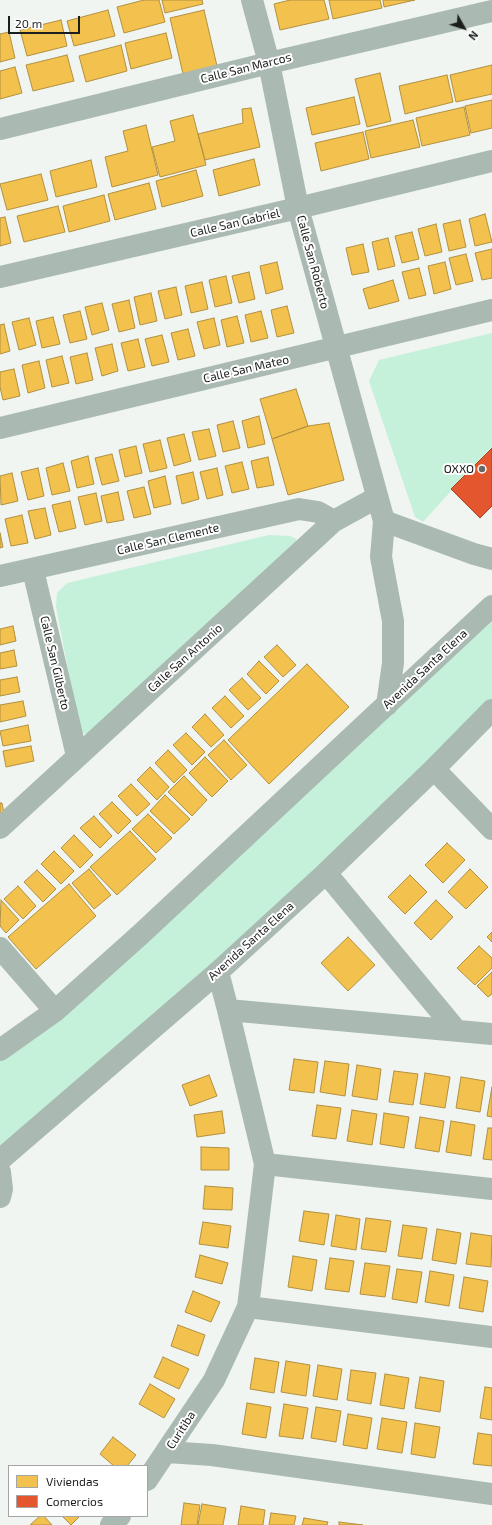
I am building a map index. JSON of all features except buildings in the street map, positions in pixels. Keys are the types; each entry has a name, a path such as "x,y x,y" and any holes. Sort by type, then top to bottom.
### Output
{"street":[{"name":"Calle San Roberto","path":"252,0 269,63 298,208 376,498 384,521 381,556 393,621 393,664 387,705"},
{"name":"Calle San Marcos","path":"0,129 269,63 492,11"},
{"name":"Calle San Gabriel","path":"0,277 298,208 492,161"},
{"name":"Calle San Mateo","path":"0,428 492,310"},
{"name":"Calle San Antonio","path":"0,828 334,521 376,498"},
{"name":"Calle San Clemente","path":"0,576 33,570 299,509 318,512 334,521"},
{"path":"384,521 474,554 492,559"},
{"name":"Calle San Gilberto","path":"33,570 77,756"},
{"name":"Avenida Santa Elena","path":"0,1050 55,1011 142,934 492,606"},
{"name":"Avenida Santa Elena","path":"0,1160 218,972 326,873 434,769 492,710"},
{"path":"434,769 492,829"},
{"path":"326,873 456,1030"},
{"path":"0,948 55,1011"},
{"path":"218,972 265,1164 492,1189"},
{"path":"228,1010 492,1034"},
{"name":"Curitiba","path":"148,1479 214,1380 248,1307 265,1164"},
{"path":"0,1172 2,1189 0,1197"},
{"path":"248,1307 492,1337"},
{"path":"167,1452 212,1455 492,1494"},
{"path":"111,1525 119,1517"}],"green space":[{"path":"492,333 492,446 423,522 415,517 369,381 379,360"},
{"path":"269,535 290,536 296,539 298,545 96,734 84,734 79,727 56,607 57,593 67,583"},
{"path":"492,606 492,710 0,1160 0,1050"}],"place":[{"name":"OXXO","path":"482,469"}]}
